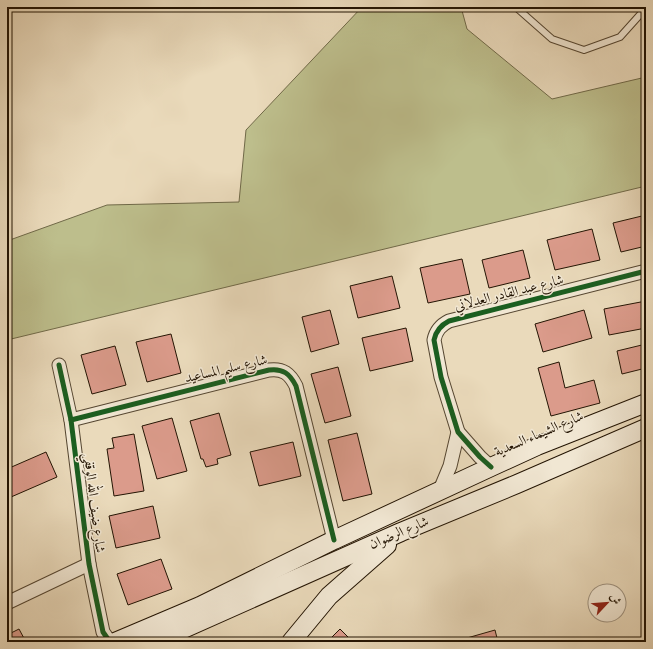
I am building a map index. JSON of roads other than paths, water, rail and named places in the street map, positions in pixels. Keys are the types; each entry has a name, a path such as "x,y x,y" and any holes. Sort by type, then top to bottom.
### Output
{"main road":[{"path":"641,405 645,428"},
{"name":"شارع الشيماء السعدية","path":"334,540 536,446 641,405"},
{"name":"شارع الرضوان","path":"154,642 401,532 517,484 645,428"},
{"path":"291,642 329,596 401,532"},
{"path":"107,639 200,606 334,540"}],"street":[{"name":"شارع عبد القادر العدلاني","path":"491,467 458,432 441,377 434,340 435,334 440,327 449,321 646,271"},
{"name":"شارع ضيف الله الوقفي","path":"59,365 71,420 89,564 107,639"},
{"name":"شارع سليم المساعيد","path":"71,420 269,370 281,370 292,378 296,386 334,540"},
{"path":"440,490 450,466 458,432"},
{"path":"7,603 89,564"}],"lane":[{"path":"517,7 552,39 584,50 620,37 646,8"}]}
